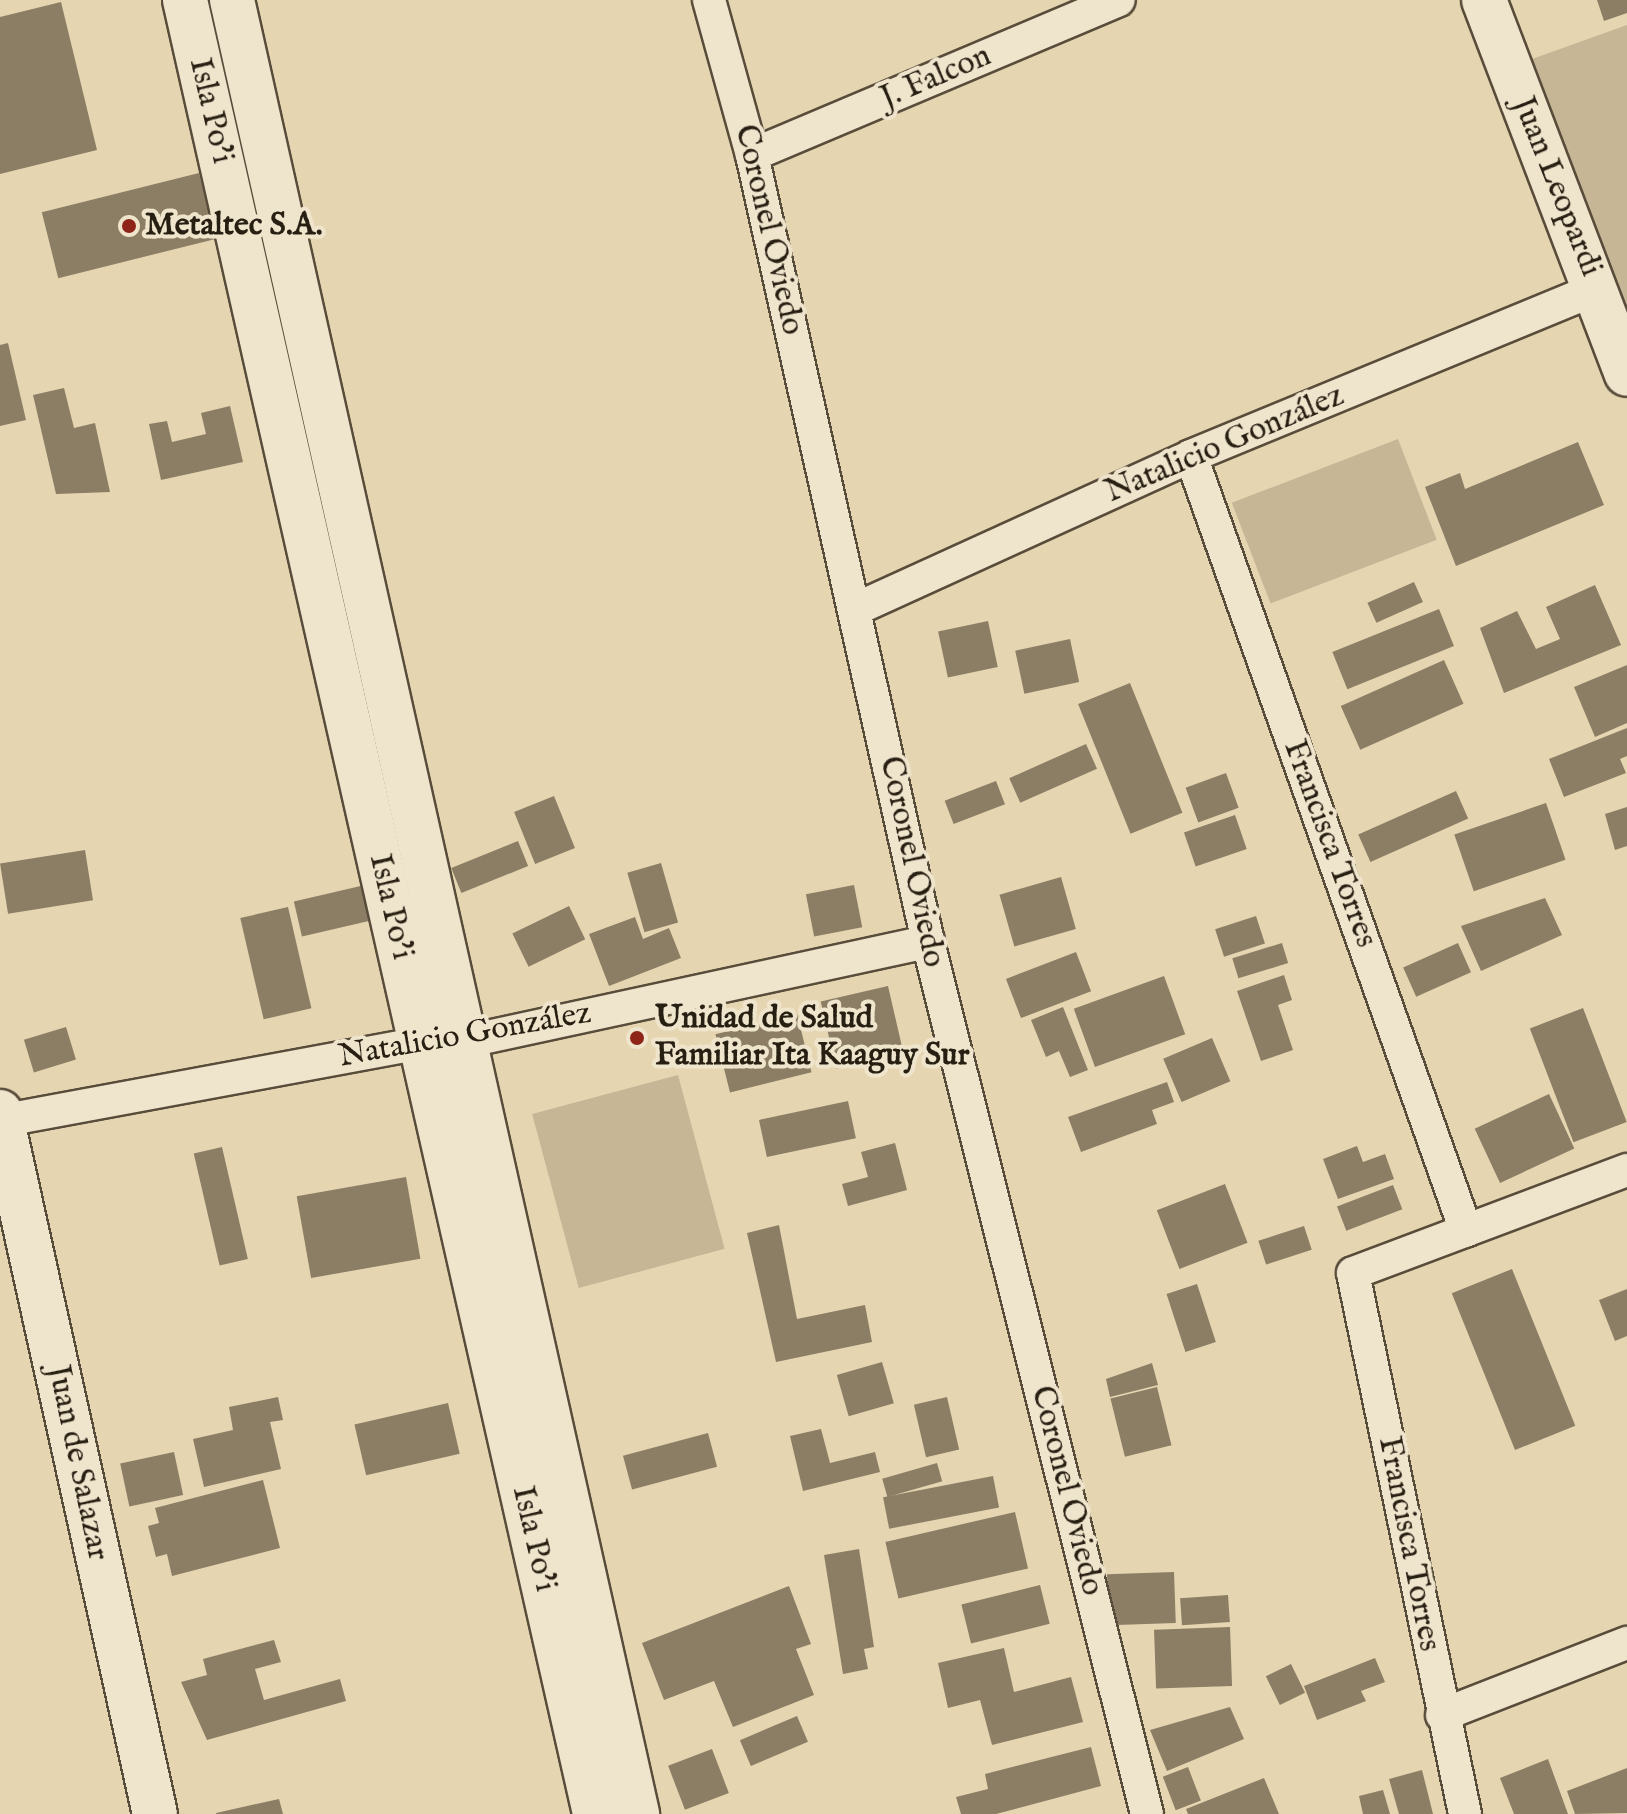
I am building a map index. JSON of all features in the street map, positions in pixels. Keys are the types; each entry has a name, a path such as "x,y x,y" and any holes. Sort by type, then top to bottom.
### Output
{"street":[{"name":"Isla Po'i","path":"185,0 595,1814"},
{"name":"Isla Po'i","path":"232,0 637,1814"},
{"name":"Coronel Oviedo","path":"709,0 752,155 856,609 928,942 1147,1814"},
{"name":"J. Falcon","path":"752,155 1119,0"},
{"name":"Juan Leopardi","path":"1484,0 1627,374"},
{"name":"Natalicio González","path":"856,609 1191,456 1597,289"},
{"name":"Francisca Torres","path":"1191,456 1466,1231 1353,1273 1442,1715 1465,1814"},
{"name":"Natalicio González","path":"1,1118 420,1043 464,1042 928,942"},
{"name":"Juan de Salazar","path":"1,1118 155,1814"},
{"path":"1466,1231 1627,1170"},
{"path":"1442,1715 1627,1643"}],"shaded area":[{"path":"1627,25 1627,319 1624,320 1532,59"},
{"path":"1398,439 1437,540 1271,604 1232,503"},
{"path":"678,1075 725,1249 579,1288 532,1114"}],"building":[{"path":"1597,0 1627,0 1627,13 1604,21"},
{"path":"61,2 97,150 0,174 0,17"},
{"name":"Metaltec S.A.","path":"199,173 215,239 58,278 42,212"},
{"path":"8,343 26,420 0,426 0,345"},
{"path":"64,388 74,428 95,423 110,492 56,494 33,395"},
{"path":"230,406 243,462 161,480 149,424 167,421 172,442 206,434 201,413"},
{"path":"1578,442 1604,505 1456,566 1425,487 1460,473 1465,489"},
{"path":"1414,582 1423,602 1376,623 1367,603"},
{"path":"1595,585 1621,645 1504,693 1480,628 1517,611 1536,649 1560,639 1546,607"},
{"path":"1439,609 1454,646 1347,689 1332,652"},
{"path":"988,621 998,667 948,678 938,632"},
{"path":"1070,639 1079,682 1024,694 1015,651"},
{"path":"1444,660 1464,704 1360,750 1341,706"},
{"path":"1627,665 1627,723 1595,737 1574,687"},
{"path":"1130,683 1182,813 1131,834 1078,704"},
{"path":"1627,728 1627,756 1620,759 1626,773 1564,797 1549,759"},
{"path":"1086,744 1097,769 1020,803 1009,778"},
{"path":"1226,773 1239,808 1198,822 1186,788"},
{"path":"996,781 1005,804 954,824 945,801"},
{"path":"1456,791 1468,818 1370,862 1358,835"},
{"path":"554,796 575,848 535,864 514,812"},
{"path":"1546,803 1566,860 1474,891 1454,835"},
{"path":"1627,807 1627,846 1615,850 1605,814"},
{"path":"1235,815 1247,849 1196,867 1184,833"},
{"path":"518,841 528,866 461,893 451,868"},
{"path":"85,850 93,900 8,914 0,863"},
{"path":"661,863 678,923 644,932 627,873"},
{"path":"1061,877 1076,929 1014,947 999,895"},
{"path":"365,885 373,920 302,936 294,901"},
{"path":"854,885 862,927 814,937 806,894"},
{"path":"1545,898 1562,935 1481,971 1461,926"},
{"path":"569,906 585,939 529,967 512,934"},
{"path":"288,907 311,1008 264,1019 240,918"},
{"path":"1256,916 1265,944 1224,957 1215,929"},
{"path":"635,917 643,939 669,928 681,958 609,986 589,934"},
{"path":"1282,943 1288,963 1238,978 1232,958"},
{"path":"1458,943 1471,972 1416,997 1403,967"},
{"path":"1076,952 1091,991 1021,1018 1006,979"},
{"path":"1284,975 1292,1000 1278,1005 1293,1050 1261,1061 1237,991"},
{"path":"1164,976 1185,1034 1095,1067 1074,1009"},
{"path":"888,986 904,1053 836,1069 821,1002"},
{"path":"1063,1007 1088,1070 1070,1077 1059,1051 1046,1057 1031,1020"},
{"path":"1583,1008 1627,1122 1574,1142 1530,1028"},
{"path":"797,1014 812,1072 730,1093 715,1034"},
{"path":"66,1027 76,1060 34,1072 24,1040"},
{"path":"1212,1038 1230,1081 1182,1102 1163,1059"},
{"path":"1167,1082 1174,1102 1152,1110 1157,1124 1081,1152 1068,1117"},
{"path":"1549,1094 1574,1148 1500,1183 1475,1129"},
{"path":"848,1101 856,1138 767,1157 759,1120"},
{"path":"895,1143 907,1190 848,1206 842,1184 868,1177 861,1152"},
{"path":"1357,1146 1363,1162 1385,1154 1394,1179 1338,1199 1323,1159"},
{"path":"222,1147 248,1259 220,1266 194,1154"},
{"path":"406,1177 420,1259 311,1278 297,1196"},
{"path":"1225,1184 1248,1243 1179,1269 1157,1210"},
{"path":"1393,1185 1402,1209 1346,1231 1337,1207"},
{"path":"779,1225 797,1319 865,1305 872,1342 776,1362 747,1233"},
{"path":"1304,1226 1312,1250 1266,1265 1258,1241"},
{"path":"1512,1269 1575,1426 1515,1450 1452,1293"},
{"path":"1197,1284 1216,1342 1185,1352 1167,1294"},
{"path":"1627,1289 1627,1336 1615,1341 1599,1300"},
{"path":"882,1362 894,1403 849,1416 837,1375"},
{"path":"1152,1363 1158,1385 1110,1397 1106,1379"},
{"path":"1157,1387 1172,1445 1125,1457 1110,1399"},
{"path":"278,1397 283,1420 270,1422 281,1469 204,1487 193,1439 233,1430 229,1407"},
{"path":"947,1397 959,1450 926,1457 914,1405"},
{"path":"448,1403 460,1454 366,1475 354,1425"},
{"path":"821,1429 830,1463 875,1452 880,1472 803,1491 790,1436"},
{"path":"708,1433 717,1467 632,1490 623,1456"},
{"path":"174,1452 183,1495 129,1506 120,1463"},
{"path":"937,1463 942,1481 887,1497 882,1479"},
{"path":"993,1476 999,1507 889,1529 883,1497"},
{"path":"263,1480 280,1548 172,1576 167,1554 156,1557 148,1526 159,1523 155,1508"},
{"path":"1015,1512 1028,1569 898,1598 885,1542"},
{"path":"859,1549 874,1647 864,1649 868,1669 843,1674 824,1555"},
{"path":"1174,1572 1176,1623 1109,1625 1107,1574"},
{"path":"1040,1585 1050,1624 971,1643 961,1605"},
{"path":"789,1586 811,1644 796,1649 814,1695 733,1727 714,1681 664,1700 642,1643"},
{"path":"1228,1595 1230,1622 1182,1625 1180,1598"},
{"path":"1230,1627 1232,1686 1156,1689 1154,1630"},
{"path":"274,1640 281,1662 255,1669 264,1700 340,1679 346,1701 207,1740 181,1682 207,1675 203,1659"},
{"path":"1004,1648 1014,1692 1071,1677 1083,1722 992,1745 980,1700 948,1708 938,1663"},
{"path":"1375,1658 1385,1682 1361,1691 1366,1701 1317,1720 1304,1686"},
{"path":"1291,1664 1305,1693 1280,1705 1266,1676"},
{"path":"1230,1707 1244,1739 1167,1771 1150,1730"},
{"path":"797,1716 808,1742 751,1766 740,1740"},
{"path":"1091,1747 1101,1786 996,1814 961,1814 956,1797 988,1789 985,1774"},
{"path":"712,1749 729,1793 685,1810 668,1766"},
{"path":"1548,1759 1568,1814 1514,1814 1500,1778"},
{"path":"1188,1767 1201,1801 1176,1810 1163,1777"},
{"path":"1627,1768 1627,1813 1575,1814 1567,1791"},
{"path":"1422,1770 1433,1814 1399,1814 1389,1779"},
{"path":"1264,1778 1279,1814 1188,1814 1186,1809"},
{"path":"1383,1790 1390,1814 1363,1814 1359,1796"},
{"path":"279,1799 283,1814 216,1814 216,1813"}],"place":[{"name":"Metaltec S.A.","path":"129,226"},
{"name":"Unidad de Salud Familiar Ita Kaaguy Sur","path":"637,1038"}]}
